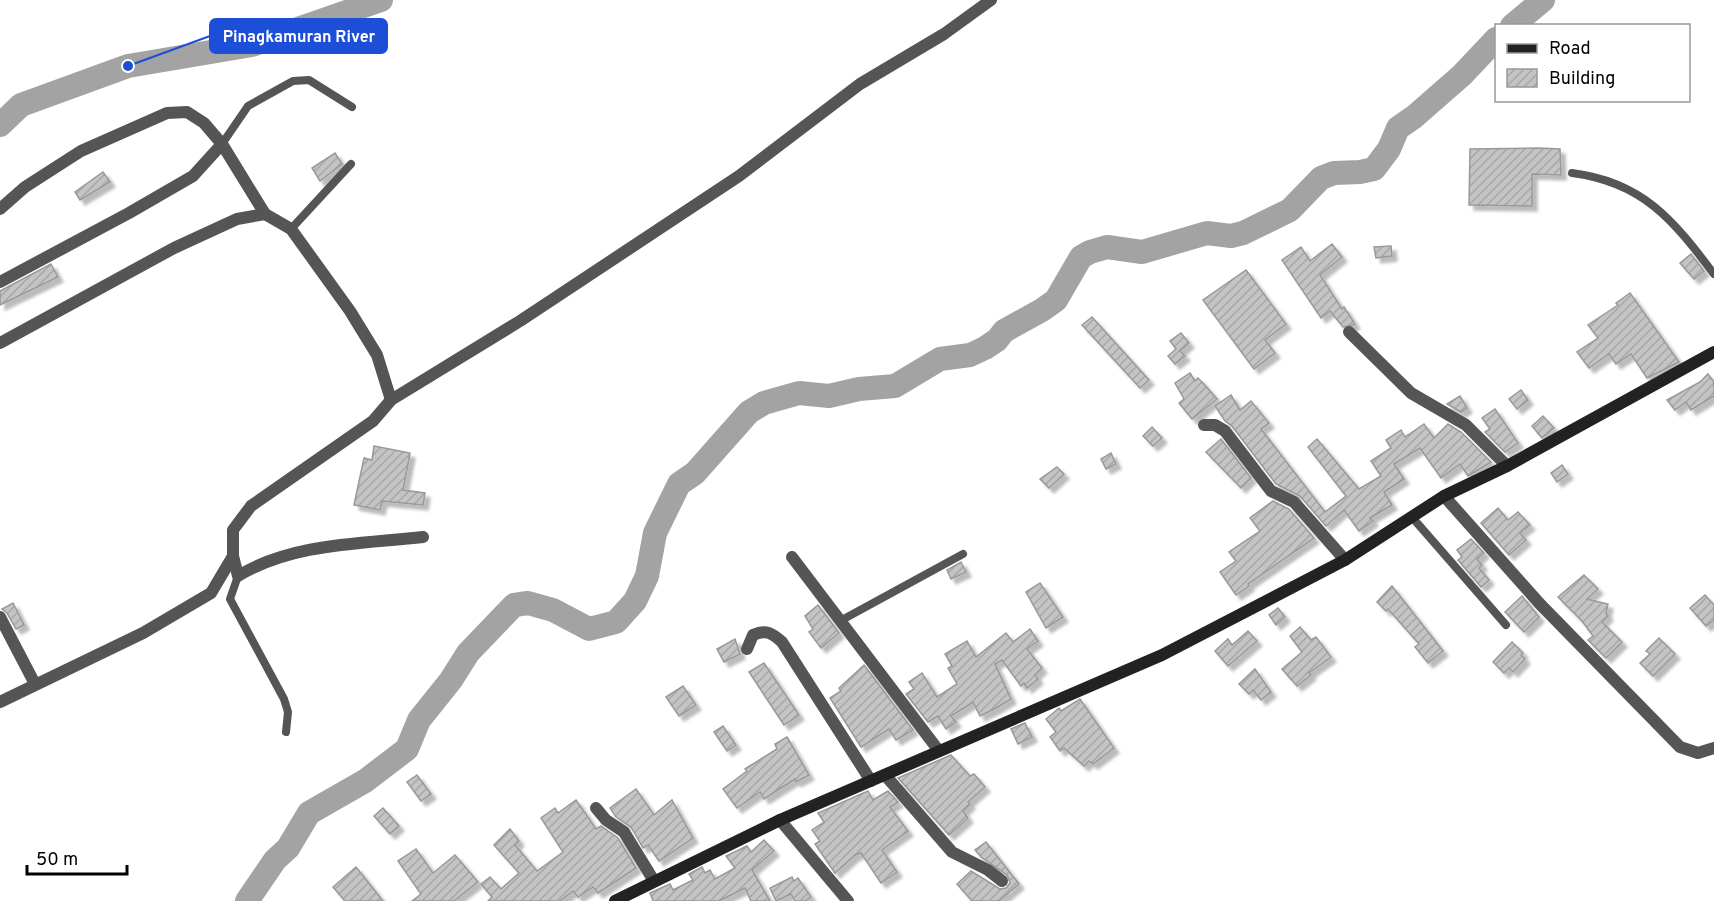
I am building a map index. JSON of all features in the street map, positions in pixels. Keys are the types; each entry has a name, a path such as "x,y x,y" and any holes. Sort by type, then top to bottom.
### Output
{"street":[{"path":"423,537 298,552 272,559 238,576 233,556 233,530 251,506 373,421 391,400 520,321 729,182 860,84 944,34 991,0"},
{"path":"0,209 25,187 81,151 167,113 187,112 204,123 222,144 265,214 291,229 350,311 377,355 391,400"},
{"path":"0,282 193,176 222,144"},
{"path":"0,343 174,248 237,219 265,214"},
{"path":"1349,332 1412,393 1466,425 1507,466"},
{"path":"615,901 780,820 1162,655 1345,560 1444,496 1507,466 1714,352"},
{"path":"1204,424 1215,425 1225,431 1271,491 1294,502 1345,560"},
{"path":"1444,496 1540,604 1680,747 1698,753 1714,748"},
{"path":"0,702 142,633 211,593 233,556"},
{"path":"792,557 939,752"},
{"path":"0,617 35,684"},
{"path":"747,649 753,635 765,631 772,633 783,642 871,781"},
{"path":"885,775 952,852 988,870 1002,881"},
{"path":"596,808 606,820 624,832 654,881"},
{"path":"780,820 848,901"}],"lane":[{"path":"222,144 248,106 293,81 309,80 352,106"},
{"path":"291,229 351,164"},
{"path":"1572,173 1602,177 1638,194 1687,236 1714,274"},
{"path":"1412,516 1506,625"},
{"path":"840,621 963,554"},
{"path":"238,576 230,599 284,699 288,712 286,732"}],"building":[{"path":"1470,149 1560,149 1561,175 1532,174 1532,206 1469,205"},
{"path":"335,153 342,164 320,181 312,168"},
{"path":"103,172 110,182 80,200 75,192"},
{"path":"1332,244 1342,257 1320,275 1342,309 1344,307 1355,324 1343,327 1330,311 1321,318 1282,260 1301,247 1310,261"},
{"path":"1391,246 1392,256 1376,258 1374,247"},
{"path":"1691,254 1704,271 1694,279 1680,263"},
{"path":"51,264 58,277 0,305 0,291"},
{"path":"1246,270 1286,324 1265,340 1275,353 1254,369 1203,300"},
{"path":"1630,293 1679,362 1647,378 1631,354 1616,364 1609,354 1589,368 1577,352 1598,338 1588,325 1618,305 1616,303"},
{"path":"1092,317 1149,380 1140,388 1082,325"},
{"path":"1181,333 1189,343 1180,351 1185,356 1175,364 1168,356 1176,349 1170,341"},
{"path":"1190,373 1195,381 1198,378 1217,399 1192,419 1179,403 1184,399 1175,383"},
{"path":"1708,374 1714,382 1714,396 1691,410 1686,402 1675,410 1667,400 1700,382"},
{"path":"1521,390 1528,400 1517,409 1509,399"},
{"path":"1231,395 1240,410 1251,401 1269,423 1261,429 1325,512 1346,496 1308,447 1317,439 1359,489 1381,476 1371,461 1391,448 1386,440 1401,430 1405,437 1424,424 1434,438 1448,424 1461,432 1491,462 1468,476 1460,464 1441,478 1420,448 1394,464 1404,479 1384,492 1392,505 1370,518 1373,521 1359,531 1344,510 1326,526 1300,496 1276,484 1232,426 1225,421 1215,406"},
{"path":"1460,396 1467,408 1461,412 1447,404"},
{"path":"1495,409 1518,443 1505,452 1485,432 1490,429 1482,418"},
{"path":"1543,416 1554,428 1542,438 1532,426"},
{"path":"1152,427 1162,438 1153,446 1143,436"},
{"path":"1221,439 1251,478 1241,488 1206,452"},
{"path":"374,446 410,453 403,490 425,493 423,505 382,501 380,510 354,505 364,458 372,460"},
{"path":"1111,453 1116,464 1106,469 1101,459"},
{"path":"1562,465 1568,474 1557,482 1551,473"},
{"path":"1057,467 1064,474 1049,488 1040,479"},
{"path":"1273,501 1289,509 1314,538 1248,584 1249,586 1236,595 1220,572 1236,561 1229,552 1260,531 1250,518"},
{"path":"1498,508 1508,520 1518,512 1530,525 1520,533 1526,540 1509,555 1481,523"},
{"path":"1471,539 1484,553 1477,559 1482,565 1479,568 1489,580 1481,587 1458,560 1462,557 1457,550"},
{"path":"961,562 966,572 951,579 947,570"},
{"path":"1584,575 1598,589 1587,599 1608,604 1606,613 1608,616 1602,622 1622,642 1606,658 1588,640 1593,636 1582,621 1558,597"},
{"path":"1040,583 1063,617 1046,628 1026,592"},
{"path":"1392,586 1443,651 1428,663 1415,647 1419,644 1388,609 1386,611 1377,602"},
{"path":"1705,595 1714,605 1714,620 1706,626 1690,608"},
{"path":"1522,596 1539,617 1524,632 1505,612"},
{"path":"13,603 24,625 16,629 7,613 2,609"},
{"path":"818,605 839,633 821,648 809,632 813,629 805,616"},
{"path":"1278,608 1285,617 1276,625 1269,615"},
{"path":"1300,627 1311,640 1316,637 1331,657 1309,673 1311,675 1297,686 1282,669 1302,652 1290,636"},
{"path":"1030,629 1038,641 1027,649 1042,668 1035,675 1038,679 1027,688 1024,683 1021,686 1002,660 995,664 1011,699 996,708 980,716 973,702 951,716 956,722 946,729 938,716 928,722 906,694 914,689 909,682 922,673 937,697 957,684 948,668 952,666 945,654 967,641 976,657 1006,633 1013,642"},
{"path":"1248,631 1257,641 1228,666 1215,651 1228,639 1232,645"},
{"path":"1659,638 1675,654 1653,676 1640,663 1650,654 1646,651"},
{"path":"735,639 740,654 724,662 717,649"},
{"path":"1512,642 1523,653 1521,655 1525,659 1513,672 1509,668 1504,673 1493,662"},
{"path":"764,663 799,715 784,725 749,672"},
{"path":"864,665 913,730 896,740 889,729 861,747 830,698 841,691 839,688"},
{"path":"1255,669 1271,692 1261,700 1253,690 1249,694 1239,684"},
{"path":"683,686 696,705 679,716 666,697"},
{"path":"1080,699 1114,748 1093,764 1089,761 1084,766 1064,748 1060,751 1050,737 1056,732 1046,719 1059,708 1061,711"},
{"path":"1025,723 1032,737 1018,744 1011,729"},
{"path":"723,726 736,745 727,751 714,732"},
{"path":"787,737 809,775 796,782 795,779 764,799 760,792 737,808 723,789 747,771 745,769 777,749 775,744"},
{"path":"951,755 970,776 974,774 985,787 968,802 970,804 963,811 968,818 949,835 898,778"},
{"path":"417,775 431,794 421,801 407,782"},
{"path":"636,789 654,815 672,800 693,838 659,861 648,845 643,848 631,827 616,817 610,808"},
{"path":"868,791 873,800 888,791 898,802 890,807 908,831 882,850 897,872 881,883 861,853 855,855 835,873 815,844 820,841 812,830 824,822 818,813"},
{"path":"576,800 596,829 601,826 618,838 636,868 598,893 593,887 578,897 573,891 560,901 488,901 492,897 481,884 490,877 501,889 519,873 494,845 510,829 519,841 515,845 537,871 563,852 541,818 555,808 558,813"},
{"path":"383,808 399,826 390,834 374,816"},
{"path":"764,840 774,851 752,870 770,901 751,901 745,888 719,901 653,901 650,893 670,884 673,890 693,880 689,874 702,867 705,873 710,870 715,879 735,868 726,856 747,846 751,852"},
{"path":"986,842 1019,884 999,901 972,901 957,884 971,871 1000,889 1006,888 1010,883 1007,875 981,857 975,850"},
{"path":"416,849 433,873 455,855 478,882 454,901 412,901 421,894 398,861"},
{"path":"356,867 383,901 345,901 333,887"},
{"path":"792,877 794,881 798,878 811,897 805,901 795,901 791,894 776,901 770,888"}],"waterway":[{"path":"0,125 21,105 128,66 252,45 381,0"},
{"path":"1514,24 1543,0"},
{"path":"247,901 275,860 288,848 309,813 365,781 407,749 419,720 451,680 468,653 514,605 528,603 553,610 589,629 616,622 635,601 647,576 655,533 679,484 695,473 749,412 764,403 799,393 829,396 859,389 895,386 940,359 970,355 985,348 997,340 1004,331 1042,310 1056,300 1081,257 1090,252 1107,247 1142,252 1207,233 1231,236 1243,233 1290,210 1321,178 1334,173 1374,169 1389,149 1398,128 1462,75 1495,40"}],"place":[{"name":"Pinagkamuran River","path":"128,66"}]}
